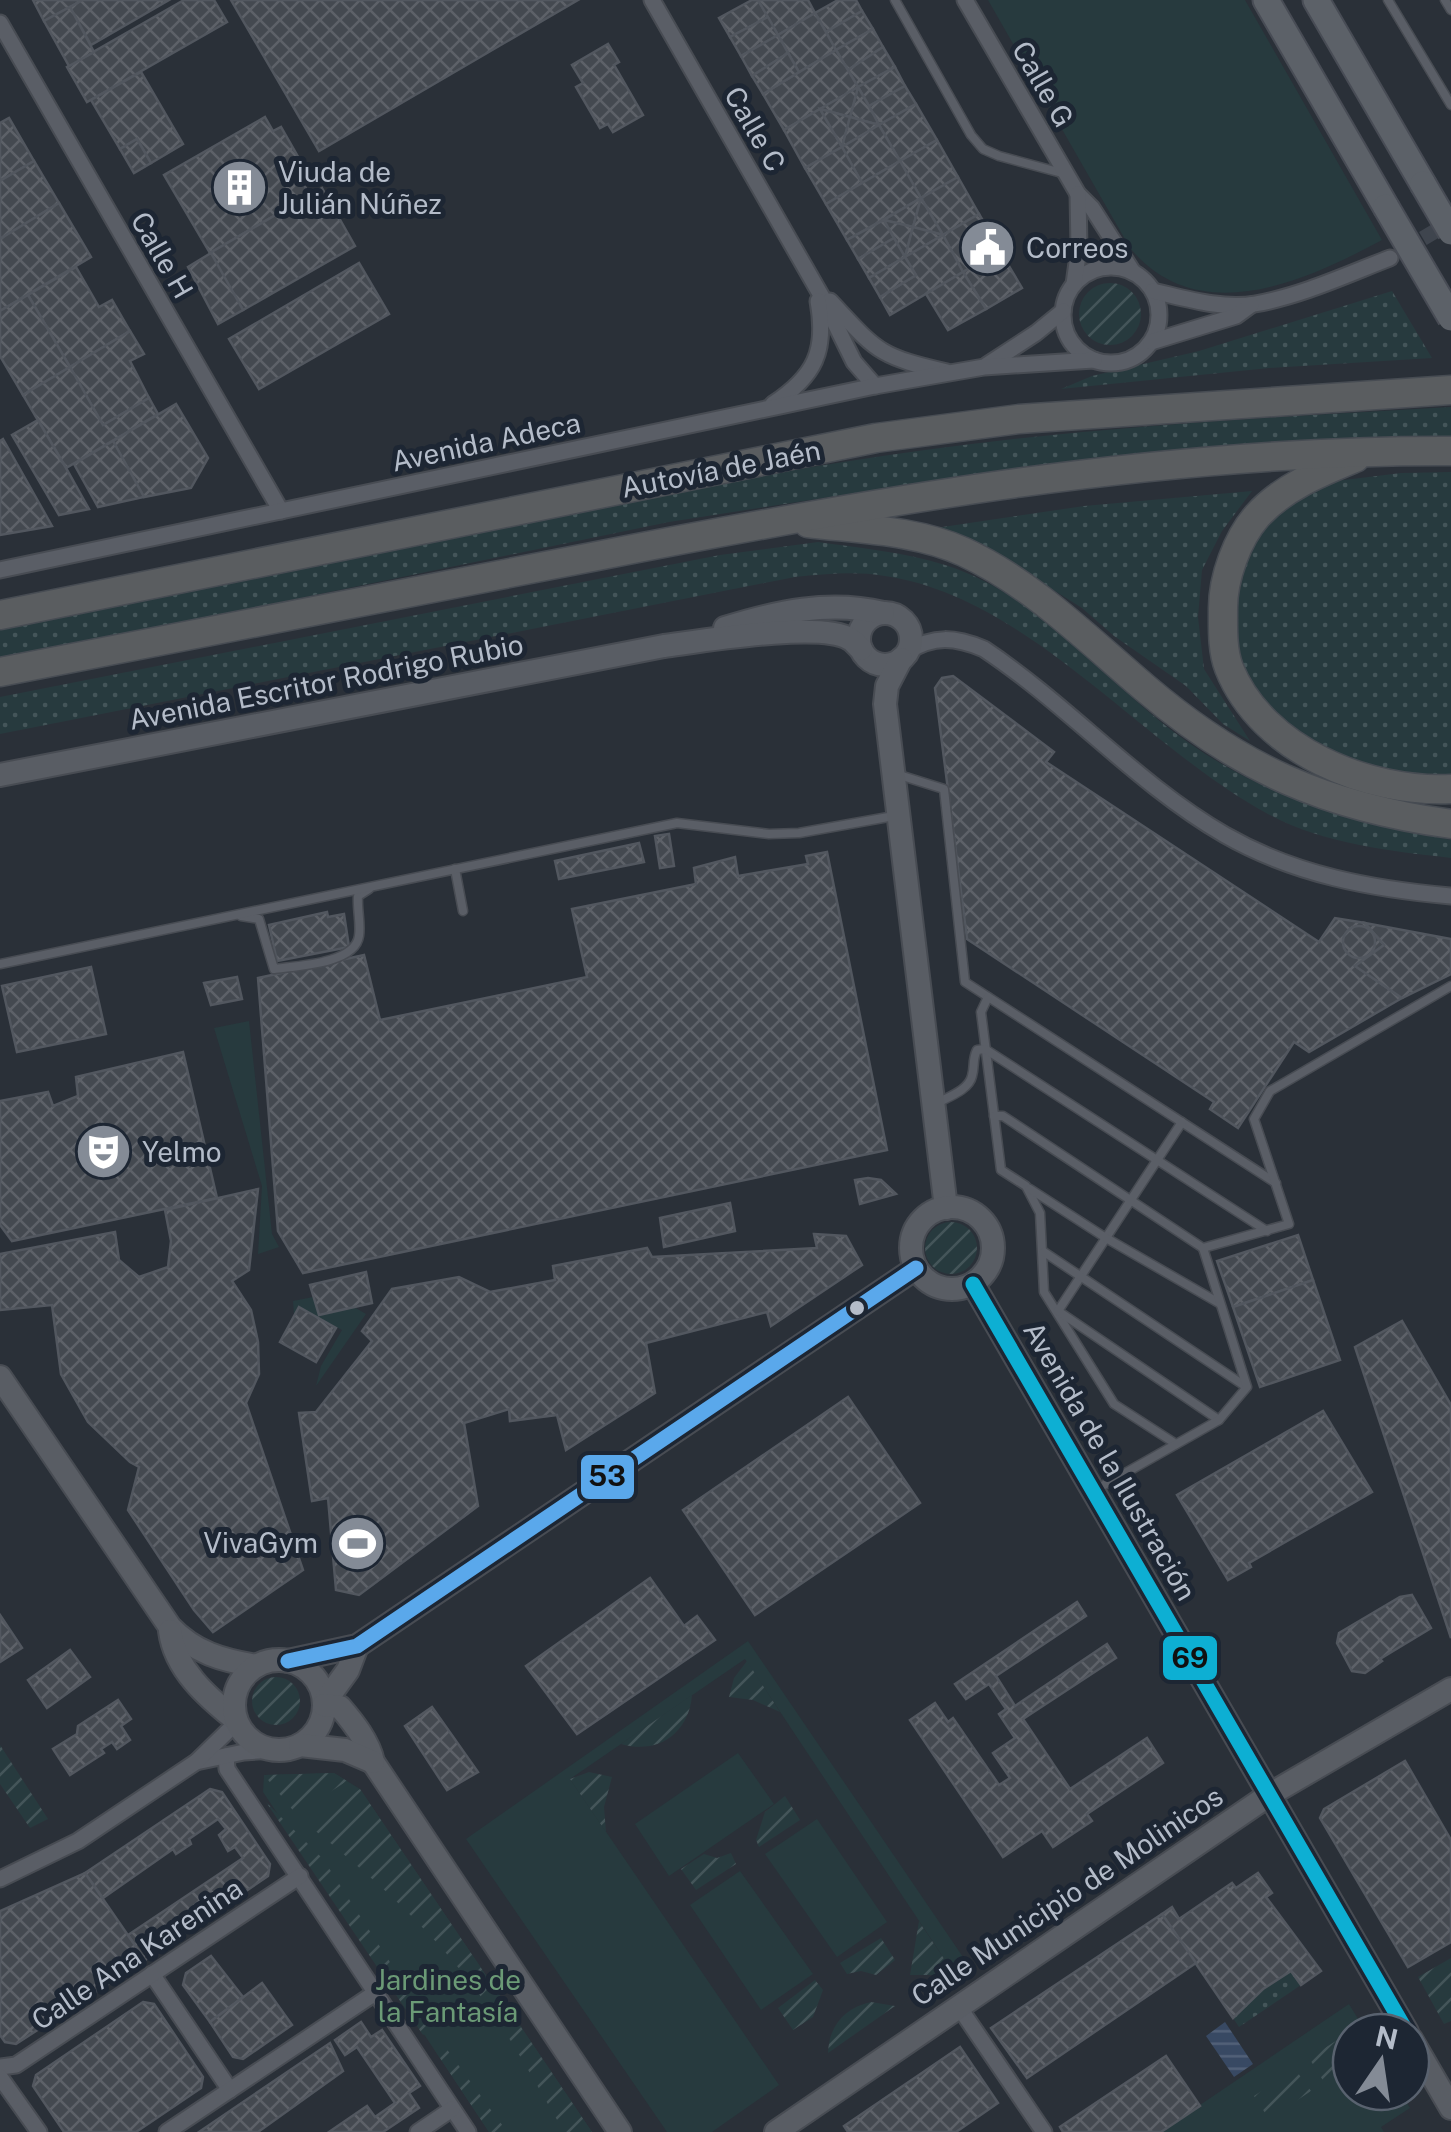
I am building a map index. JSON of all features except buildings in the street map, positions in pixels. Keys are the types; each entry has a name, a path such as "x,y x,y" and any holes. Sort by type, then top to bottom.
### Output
{"highway":[{"path":"876,438 1030,410 1451,374"},
{"name":"Autovía de Jaén","path":"0,615 876,438 1019,419 1451,390"},
{"path":"1374,450 1307,478 1258,516 1230,569 1223,598 1228,667 1245,697 1302,751 1378,784 1419,790 1451,789"},
{"path":"0,672 883,500 1156,464 1374,450 1451,450"},
{"path":"781,520 902,534 961,550 1021,584 1197,730 1238,758 1340,802 1393,816 1451,824"}],"main road":[{"path":"1266,0 1451,318"},
{"path":"1316,0 1451,232"}],"street":[{"name":"Calle C","path":"652,0 814,283 854,362 875,386"},
{"name":"Calle G","path":"965,0 1078,194 1092,208 1132,272"},
{"name":"Calle H","path":"0,23 281,511"},
{"name":"Calle G","path":"1074,284 1079,248 1078,194"},
{"path":"1150,342 1158,324 1158,308 1152,291 1132,272 1108,268 1092,271 1074,284 1063,311 1071,341 1094,360 1111,363 1131,358 1150,342 1210,326 1252,305 1319,286 1390,258"},
{"name":"Calle C","path":"814,283 870,344 898,361 956,374"},
{"name":"Calle C","path":"765,409 804,381 816,362 822,327 814,283"},
{"path":"1152,291 1205,302 1252,305"},
{"name":"Avenida Adeca","path":"984,367 1063,311"},
{"path":"870,344 879,377 875,386"},
{"name":"Avenida Adeca","path":"0,570 875,386 984,367 1094,360"},
{"name":"Avenida Escritor Rodrigo Rubio","path":"664,646 820,606 883,613"},
{"path":"885,704 859,640 864,624 883,613 899,617 907,626 910,644 887,686 885,704 946,1208"},
{"name":"Avenida Escritor Rodrigo Rubio","path":"0,775 664,646 804,632 849,638 864,653"},
{"path":"864,653 879,664 938,638 962,640 984,649 1190,812 1263,854 1357,885 1451,896"},
{"path":"946,1208 962,1209 977,1216 988,1228 992,1256 982,1277 960,1288 935,1286 916,1268 910,1246 925,1216 946,1208"},
{"path":"0,1378 170,1627 194,1648 222,1660 256,1666 357,1646 916,1268"},
{"name":"Avenida de la Ilustración","path":"972,1284 1395,2012"},
{"path":"170,1627 172,1645 202,1694 237,1721 250,1740 274,1750"},
{"path":"300,1745 318,1726 324,1704 348,1670 357,1646"},
{"path":"288,1661 316,1680 324,1704"},
{"path":"0,1879 78,1841 196,1762 237,1721 235,1694 256,1666"},
{"name":"Calle Municipio de Molinicos","path":"776,2132 1269,1795 1451,1690"},
{"path":"324,1704 340,1707 352,1720 373,1762 620,2132"},
{"path":"196,1762 300,1745 345,1750 373,1762"},
{"path":"226,1756 226,1769 468,2132"},
{"name":"Calle Ana Karenina","path":"0,2067 16,2065 300,1876"},
{"path":"152,1974 230,2090"},
{"path":"167,2132 375,1993"},
{"path":"958,2007 1044,2132"},
{"path":"1431,2074 1451,2108"},
{"path":"0,2077 39,2132"},
{"path":"418,2132 452,2109"}],"lane":[{"path":"894,0 983,148 1067,174"},
{"path":"1388,0 1451,105"},
{"path":"1445,0 1451,10"},
{"path":"894,774 944,789 965,982 1276,1183"},
{"path":"0,964 677,824 769,834 899,815"},
{"path":"455,870 463,911"},
{"path":"231,916 259,919 274,969 334,959 352,951 359,939 358,896 374,886"},
{"path":"1203,1248 1289,1224 1254,1119 1270,1091 1451,986"},
{"path":"988,997 981,1012 1001,1170 1106,1238 1220,1303"},
{"path":"933,1105 969,1084 973,1057 978,1050 985,1049 1267,1231"},
{"path":"994,1116 1003,1116 1203,1248 1246,1387"},
{"path":"1058,1311 1182,1122"},
{"path":"1026,1186 1040,1213 1044,1292 1114,1404 1176,1444"},
{"path":"1044,1252 1246,1387"},
{"path":"1058,1311 1220,1420"},
{"path":"1093,1491 1220,1420 1246,1387"}],"green space":[{"path":"988,0 1245,0 1382,240 1286,283 1252,290 1219,293 1187,287 1157,273 1130,248"},
{"path":"1110,283 1132,292 1141,314 1132,336 1110,345 1088,336 1079,314 1088,292"},
{"path":"1392,291 1432,358 1269,368 1061,389 1092,376 1199,351"},
{"path":"1451,407 1451,438 1171,451 979,474 669,522 0,660 0,630 692,487 925,450 1056,435"},
{"path":"1451,472 1451,778 1389,776 1317,747 1261,702 1244,675 1234,642 1230,602 1259,530 1291,500 1328,482 1401,473"},
{"path":"1252,491 1222,531 1202,570 1198,617 1204,669 1250,741 1223,724 1186,686 1114,636 1082,608 990,550 929,529 1084,506"},
{"path":"818,542 914,557 980,579 1043,620 1159,721 1220,763 1315,806 1451,840 1451,858 1334,839 1268,814 1221,785 1083,677 988,612 938,589 874,574 795,577 0,734 0,697 720,555"},
{"path":"249,1021 272,1234 279,1247 258,1254 262,1186 214,1028"},
{"path":"951,1222 969,1230 977,1248 969,1266 951,1274 933,1266 925,1248 933,1230"},
{"path":"313,1297 319,1315 354,1307 366,1314 316,1386 321,1366 342,1330 299,1307 294,1315 293,1301"},
{"path":"748,1641 965,1960 951,1969 745,1659 570,1779 779,2085 712,2132 667,2132 466,1839"},
{"path":"747,1661 780,1712 753,1700 729,1697 734,1678"},
{"path":"276,1677 293,1684 300,1701 293,1718 276,1725 259,1718 252,1701 259,1684"},
{"path":"692,1695 685,1720 669,1738 647,1746 621,1744"},
{"path":"0,1745 48,1819 30,1828 0,1784"},
{"path":"738,1753 774,1804 669,1876 635,1824"},
{"path":"589,1772 612,1777 604,1807 606,1832 570,1779"},
{"name":"Jardines de la Fantasía","path":"334,1773 360,1789 592,2132 489,2132 263,1792 264,1775"},
{"path":"334,1773 347,1781 296,1814 264,1775"},
{"path":"360,1789 592,2132 564,2132 502,2026 473,1985 383,1889 308,1825"},
{"path":"785,1796 800,1820 759,1847 756,1840 765,1812"},
{"path":"266,1802 323,1859 434,2030 423,2035"},
{"path":"817,1819 887,1922 837,1957 765,1854"},
{"path":"731,1853 736,1864 696,1890 681,1869 704,1854 717,1858"},
{"path":"740,1871 813,1974 761,2010 690,1905"},
{"path":"919,1921 951,1969 933,1975 910,1975"},
{"path":"881,1938 895,1960 876,1975 861,1971 847,1974 840,1963"},
{"path":"1451,1958 1451,2021 1444,2024 1418,1977"},
{"path":"1291,1971 1301,1985 1239,2027 1233,2018 1263,1989"},
{"path":"815,1980 823,1990 813,2017 793,2030 778,2008"},
{"path":"871,2002 895,2006 828,2053 831,2034 840,2020"},
{"path":"1349,2004 1354,2012 1337,2012"},
{"path":"1331,2016 1331,2112 1404,2112 1381,2127 1384,2132 1160,2132"},
{"path":"443,2044 508,2132 489,2132 434,2049"},
{"path":"1331,2044 1331,2077 1324,2082 1309,2058"},
{"path":"1295,2069 1311,2091 1269,2119 1254,2096"}],"water":[{"path":"1225,2022 1253,2064 1234,2077 1206,2036"}],"tunnel":[{"path":"1403,250 1451,222"}],"transit line":[{"name":"53","path":"288,1661 357,1646 916,1268"},
{"name":"69","path":"973,1284 1395,2012"}],"place":[{"name":"Viuda de Julián Núñez","path":"239,188"},
{"name":"Correos","path":"987,248"},
{"name":"Yelmo","path":"103,1152"},
{"name":"VivaGym","path":"357,1543"}]}
